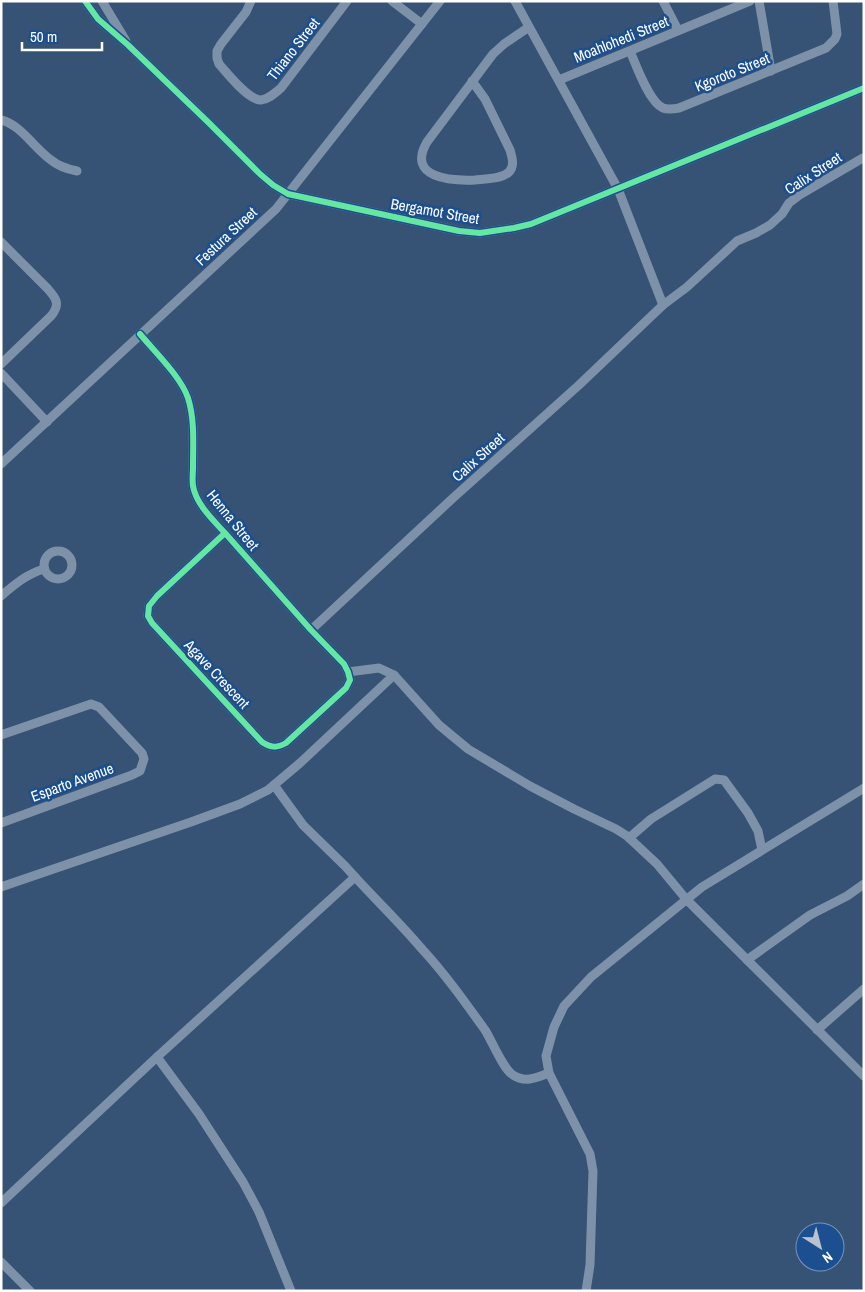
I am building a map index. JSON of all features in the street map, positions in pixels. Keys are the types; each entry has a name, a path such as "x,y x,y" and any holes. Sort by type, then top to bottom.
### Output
{"street":[{"name":"Bergamot Street","path":"85,1 98,19 128,45 273,185 288,194 458,231 480,233 531,224 864,88"},
{"name":"Bergamot Street","path":"102,1 128,45"},
{"name":"Thiano Street","path":"251,1 246,12 221,44 217,51 217,58 219,64 249,96 259,100 267,98 281,88 347,1"},
{"path":"392,1 422,24"},
{"name":"Festura Street","path":"1,464 276,209 440,1"},
{"path":"515,1 618,189 663,305"},
{"path":"663,1 678,30"},
{"name":"Moahlohedi Street","path":"559,80 750,1"},
{"path":"759,1 772,71"},
{"name":"Kgoroto Street","path":"630,51 651,98 664,108 679,108 772,71 832,44 837,34 833,1"},
{"path":"472,81 485,99 510,150 513,158 511,171 498,177 484,179 463,180 436,176 422,166 423,149 472,81 493,54 529,27"},
{"path":"1,120 9,122 16,127 51,161 62,167 77,171"},
{"name":"Calix Street","path":"311,630 446,504 579,385 663,305 737,241 770,225 782,214 789,203 801,194 863,158"},
{"path":"1,242 47,288 57,303 57,307 51,316 1,364"},
{"name":"Henna Street","path":"140,334 181,384 191,407 193,486 200,504 311,630 344,664 348,672"},
{"path":"1,373 47,422"},
{"name":"Agave Crescent","path":"225,533 157,596 149,606 148,616 152,623 262,742 268,746 280,747 286,744 346,688 350,680 348,672"},
{"path":"1,596 22,579 44,569"},
{"path":"348,672 379,668 394,675 439,725 468,749 530,786 616,829 629,838 657,864 686,899 864,1076"},
{"path":"1,887 191,822 240,804 268,790 300,764 394,675"},
{"name":"Esparto Avenue","path":"1,735 91,704 98,707 142,753 144,760 140,771 132,775 1,823"},
{"path":"629,838 651,819 715,779 724,780 748,814 758,831 762,850"},
{"path":"274,785 303,825 422,948 490,1037 505,1067 511,1074 522,1079 532,1079 548,1073"},
{"path":"586,1291 590,1265 593,1171 590,1154 548,1073 546,1056 554,1027 564,1006 591,977 702,887 864,788"},
{"path":"1,1203 157,1057 355,877"},
{"path":"747,960 810,915 847,896 864,884"},
{"path":"817,1030 864,989"},
{"path":"157,1057 199,1114 243,1182 259,1212 291,1291"},
{"path":"1,1262 30,1291"}],"cycle path":[{"path":"85,1 98,19 128,45 273,185 288,194 459,231 480,233 531,224 864,88"},
{"path":"140,334 174,373 188,398 193,424 193,484 201,505 311,630 344,664 348,672 350,680 346,688 286,743 280,746 274,747 262,742 152,623 148,616 149,606 157,596 225,533"}]}
